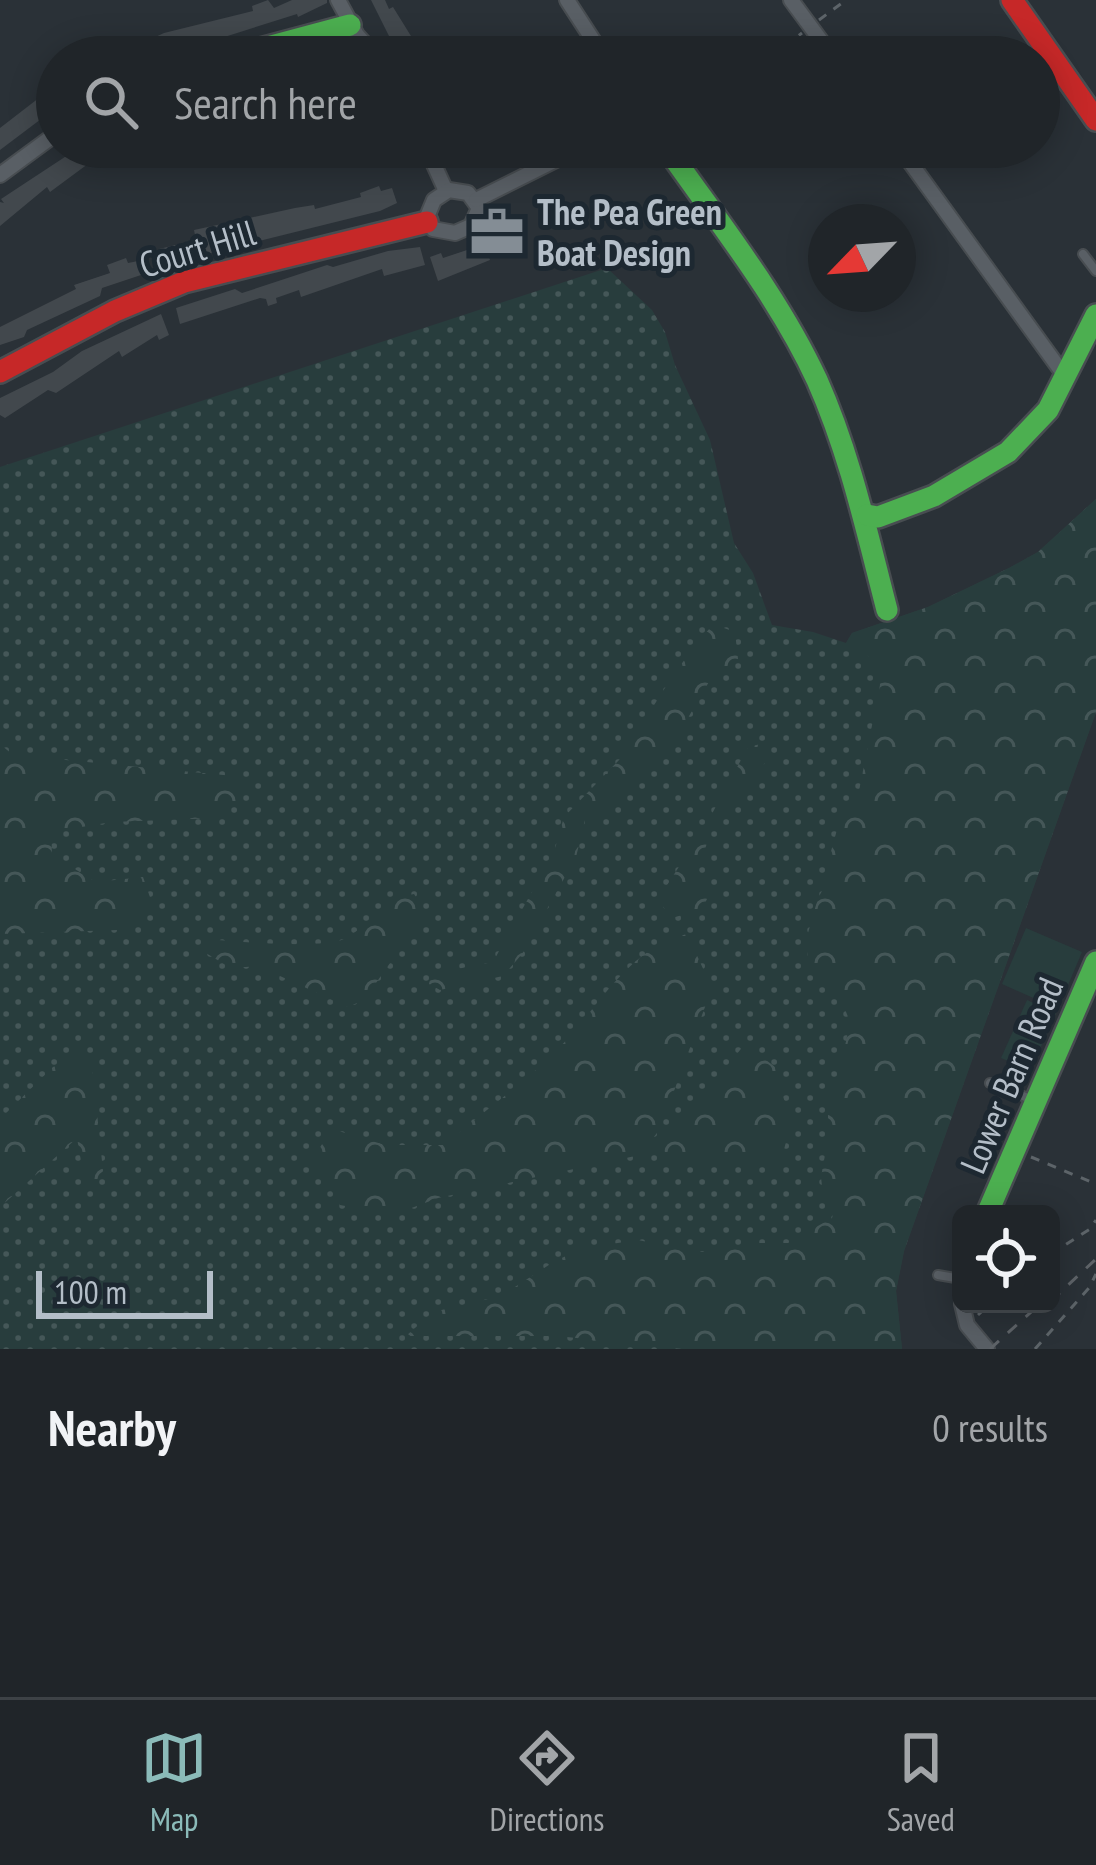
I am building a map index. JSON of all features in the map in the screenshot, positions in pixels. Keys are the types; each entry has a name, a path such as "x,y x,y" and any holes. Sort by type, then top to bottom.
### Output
{"street":[{"path":"338,0 359,36"},
{"path":"567,0 590,36"},
{"path":"791,0 818,36"},
{"path":"1012,0 1037,36"},
{"path":"309,36 350,25"},
{"path":"1060,69 1096,120"},
{"path":"0,175 36,148"},
{"path":"436,168 446,191"},
{"name":"Court Hill","path":"0,372 116,311 184,282 428,222 441,232 464,231 477,218 476,200 540,168"},
{"path":"681,168 808,364 832,415 844,464 867,515 865,527 887,610"},
{"path":"914,168 1066,380"},
{"path":"428,222 430,206 446,191 460,190 476,200"},
{"path":"867,515 878,517 904,508 986,471 1037,425 1066,380 1096,315"},
{"name":"Lower Barn Road","path":"991,1205 1036,1101 1087,1009 1096,962"},
{"path":"965,1313 987,1349"}],"lane":[{"path":"1083,254 1096,271"},
{"path":"990,1083 1036,1101"},
{"path":"938,1275 952,1277"}],"path":[{"path":"798,36 846,0"},
{"path":"1015,1150 1096,1184"},
{"path":"1060,1249 1093,1231 1096,1220"},
{"path":"1036,1349 1096,1274"},
{"path":"968,1324 980,1313"}],"green space":[{"path":"607,268 652,310 665,332 710,440 734,543 753,573 772,625 846,643 852,633 928,607 1038,552 1096,499 1096,712 904,1251 896,1291 902,1349 0,1349 0,467"},
{"path":"1096,499 1096,712 904,1251 896,1291 902,1349 683,1349 557,1336 406,1336 433,1312 501,1296 584,1248 638,1240 718,1252 746,1243 788,1243 832,1218 834,1211 823,1195 821,1177 828,1139 828,1094 839,1075 850,1022 837,989 808,960 806,940 818,898 830,877 830,855 840,819 859,791 880,685 870,659 846,643 852,633 928,607 1038,552"},
{"path":"713,624 735,632 738,659 710,680 667,754 621,799 585,820 576,857 522,954 503,976 440,990 429,984 431,974 493,962 554,852 564,817 620,759 675,672"},
{"path":"765,743 770,757 713,826 698,869 711,891 702,909 672,918 661,904 664,890 748,747"},
{"path":"0,744 13,755 234,776 243,795 217,818 112,822 51,832 52,855 96,882 143,877 153,906 118,930 0,934"},
{"path":"414,894 426,912 364,1000 348,1007 258,966 231,968 199,949 203,938 275,944 333,942 353,933 393,902"},
{"path":"1026,928 1082,952 1058,1009 1002,984"},
{"path":"687,934 712,988 660,1129 640,1155 438,1198 393,1215 340,1205 313,1158 332,1129 385,1145 444,1145 545,1062 630,966 665,942"},
{"path":"1027,1000 1056,1013 1030,1071 1001,1058"},
{"path":"745,1044 783,1073 783,1097 792,1119 781,1161 764,1167 670,1165 662,1145"},
{"path":"79,1056 92,1065 103,1171 95,1183 84,1178 77,1138 0,1207 0,1119 53,1067"}],"building":[{"path":"268,0 274,8 292,0 327,0 298,17 228,36 158,36 253,11 252,6"},
{"path":"371,0 385,0 389,9 393,7 411,36 389,36"},
{"path":"36,100 36,123 0,150 0,128"},
{"path":"48,168 82,168 50,192 47,187 0,226 1,199"},
{"path":"379,186 381,191 392,188 397,203 163,265 159,249 196,240 194,230 295,208 314,205 315,209 361,197 360,193"},
{"path":"485,244 490,260 438,281 430,257 441,253 443,258"},
{"path":"420,247 425,265 384,276 382,269 301,297 299,290 268,306 260,298 180,324 176,308 235,289 242,293 327,265"},
{"path":"126,258 128,263 143,260 147,273 102,288 100,296 0,345 0,327 76,289 74,285 110,273 107,265"},
{"path":"161,314 169,335 159,340 157,335 122,357 119,351 56,393 48,390 5,418 0,415 0,398 53,372 82,351"}],"railway":[{"path":"1060,1293 1096,1259"},
{"path":"990,1349 1030,1313"}],"traffic: fast":[{"path":"309,36 350,25"},
{"path":"681,168 766,289 817,380 848,465 887,610"},
{"path":"867,515 878,517 934,496 1008,452 1048,410 1096,315"},
{"path":"991,1205 1096,962"}],"traffic: jam":[{"path":"1012,0 1037,36"},
{"path":"1060,69 1096,120"},
{"path":"0,372 115,311 184,282 427,222"}],"place":[{"name":"The Pea Green Boat Design","path":"497,232"}]}
